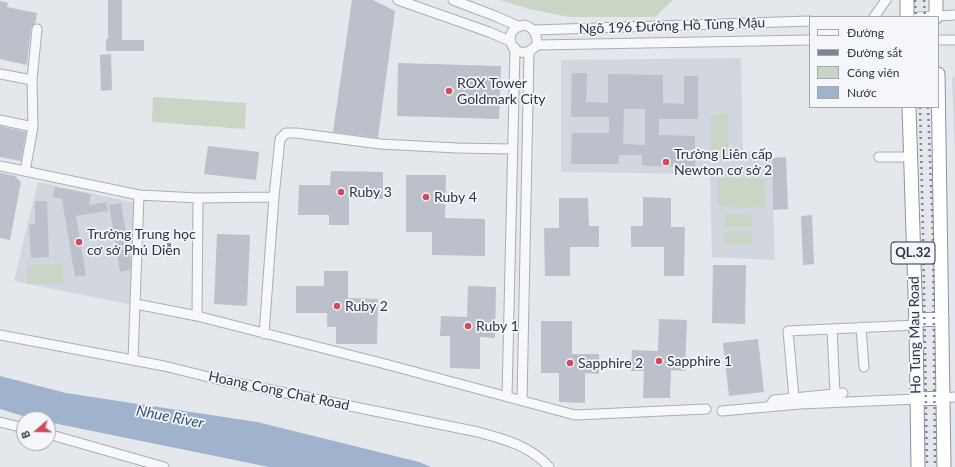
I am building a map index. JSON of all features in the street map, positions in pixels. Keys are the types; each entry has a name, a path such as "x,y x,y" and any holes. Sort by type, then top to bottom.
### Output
{"highway":[{"path":"907,0 907,16"},
{"path":"936,0 936,16"},
{"name":"Ho Tung Mau Road","path":"909,108 916,322 918,467"},
{"name":"Ho Tung Mau Road","path":"939,108 942,319 949,398 944,467"},
{"path":"916,322 942,319"},
{"path":"917,399 949,398"}],"street":[{"path":"398,0 489,32 512,45 517,51 529,51 537,45 537,36 530,26 524,25 518,26 510,35 512,45 512,149 507,397"},
{"path":"453,0 518,26"},
{"path":"875,16 886,0"},
{"path":"939,17 955,15"},
{"name":"Ngõ 196 Đường Hồ Tùng Mậu","path":"534,30 809,21"},
{"path":"25,171 33,127 32,80 37,29"},
{"name":"Ngõ 196 Đường Hồ Tùng Mậu","path":"537,45 809,40"},
{"path":"939,40 955,40"},
{"path":"522,401 529,51"},
{"path":"0,74 32,80"},
{"path":"0,120 33,127"},
{"path":"264,334 274,197 280,139 286,133 380,144 512,149"},
{"path":"879,157 910,157"},
{"path":"0,166 139,195 198,198 274,197"},
{"path":"133,360 139,195"},
{"path":"197,316 198,198"},
{"path":"509,300 524,300"},
{"path":"136,304 197,316 575,415 706,409"},
{"path":"794,397 788,331 916,322"},
{"path":"861,327 864,367"},
{"path":"769,407 774,400 839,394 832,329"},
{"name":"Hoang Cong Chat Road","path":"0,335 133,360 216,379 478,432 525,448 542,458 549,467"},
{"path":"722,411 807,404 917,399"},
{"path":"0,422 16,426"},
{"path":"56,436 164,467"}],"shaded area":[{"name":"Trường Liên cấp Newton cơ sở 2","path":"741,58 743,152 771,150 775,260 712,257 710,174 561,172 561,60"},
{"path":"955,75 955,158 952,79"},
{"name":"Trường Trung học cơ sở Phú Diễn","path":"38,182 136,203 132,305 14,281"}],"green space":[{"path":"500,0 673,0 655,17 569,17 529,9"},
{"path":"153,97 246,103 245,129 152,122"},
{"path":"728,114 728,150 711,150 711,115"},
{"path":"717,178 764,179 765,208 717,206"},
{"path":"725,214 753,215 752,227 725,227"},
{"path":"725,231 752,232 752,244 724,244"},
{"path":"63,264 63,284 27,284 27,265"}],"water":[{"name":"Nhue River","path":"0,376 66,393 257,422 419,462 431,467 269,467 56,424 56,411 16,411 16,414 0,409"}],"building":[{"path":"108,0 122,0 122,40 144,40 144,51 106,51 106,39 108,39"},
{"path":"352,0 373,0 395,11 378,138 333,132"},
{"path":"0,1 8,3 7,7 37,13 35,24 31,28 27,65 0,59"},
{"path":"111,54 112,90 101,91 100,55"},
{"name":"ROX Tower Goldmark City","path":"398,63 501,66 499,119 397,116"},
{"path":"572,73 587,73 586,102 608,103 608,74 663,75 663,103 684,104 684,76 698,76 698,119 659,119 659,135 695,136 695,167 642,165 642,155 619,155 619,164 571,164 572,133 609,133 609,117 571,117","holes":["624,109 645,109 645,145 623,144"]},
{"path":"0,126 26,132 21,161 0,157"},
{"path":"208,146 259,152 256,180 204,174"},
{"path":"786,157 788,209 773,210 772,158"},
{"name":"Ruby 3","path":"331,171 383,172 383,199 349,198 349,225 329,225 329,215 298,215 299,185 330,185"},
{"path":"0,173 15,176 21,182 10,240 0,238"},
{"name":"Ruby 4","path":"406,175 446,175 445,218 485,219 485,256 432,255 432,232 406,232"},
{"path":"55,187 91,194 89,205 106,202 108,211 76,216 86,275 75,277 62,199 53,197"},
{"path":"643,197 671,198 671,227 685,227 684,276 664,276 664,247 631,247 631,226 643,226"},
{"path":"559,198 588,198 589,226 599,226 599,247 570,247 570,276 545,276 544,228 559,228"},
{"path":"35,201 47,201 49,257 31,258 29,224 35,224"},
{"path":"121,203 131,263 130,270 120,272 109,205"},
{"path":"812,215 814,264 803,265 801,216"},
{"path":"217,234 250,235 247,306 214,304"},
{"path":"713,265 746,265 745,324 712,323"},
{"name":"Ruby 2","path":"324,271 348,271 348,298 378,299 377,344 336,344 336,327 327,327 327,313 296,313 296,286 324,286"},
{"name":"Ruby 1","path":"468,286 496,287 495,338 480,337 480,369 450,368 450,336 440,336 441,316 467,317"},
{"name":"Sapphire 1","path":"659,319 687,320 685,371 671,370 670,398 643,398 644,371 631,371 632,350 658,351"},
{"name":"Sapphire 2","path":"541,321 572,321 572,354 599,354 599,374 585,373 585,403 559,402 559,373 541,373"},
{"path":"758,339 764,392 729,396 723,343"}],"railway":[{"path":"915,0 916,16"},
{"path":"924,0 925,16"},
{"path":"920,108 927,467"},
{"path":"928,108 933,239 935,467"}],"place":[{"name":"ROX Tower Goldmark City","path":"449,91"},
{"name":"Trường Liên cấp Newton cơ sở 2","path":"666,162"},
{"name":"Ruby 3","path":"341,192"},
{"name":"Ruby 4","path":"426,197"},
{"name":"Trường Trung học cơ sở Phú Diễn","path":"79,242"},
{"name":"Ruby 2","path":"337,306"},
{"name":"Ruby 1","path":"468,326"},
{"name":"Sapphire 1","path":"659,361"},
{"name":"Sapphire 2","path":"570,363"}]}
